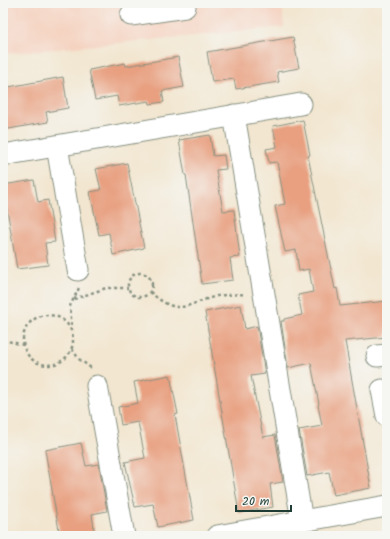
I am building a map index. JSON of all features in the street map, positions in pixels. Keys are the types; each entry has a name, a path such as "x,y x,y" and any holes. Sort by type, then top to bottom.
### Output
{"street":[{"path":"131,15 185,7 185,3"},
{"path":"3,155 301,104"},
{"path":"234,115 302,521"},
{"path":"57,146 78,270"},
{"path":"97,386 124,536"},
{"path":"382,390 387,416"},
{"path":"217,536 387,506"}],"path":[{"path":"72,334 69,327 58,317 43,316 36,319 25,330 23,338 24,345 31,358 38,363 46,365 54,365 68,356 72,349 73,341 70,306 80,285 78,270"},
{"path":"139,273 149,276 152,281 150,292 146,296 140,298 130,293 128,288 130,278 134,274 139,273"},
{"path":"73,299 106,288 128,288"},
{"path":"150,292 167,305 175,307 186,306 217,296 264,294"},
{"path":"3,340 24,345"},
{"path":"72,349 79,359 90,366 95,374 97,386"}],"shaded area":[{"path":"3,3 282,3 284,27 3,54"}],"building":[{"path":"293,37 299,68 277,72 279,82 236,89 234,79 212,82 207,52"},
{"path":"178,57 184,87 162,91 164,102 150,104 149,101 119,106 117,96 95,100 89,70 125,63 126,66"},
{"path":"63,77 68,108 46,112 48,122 3,130 3,88"},
{"path":"303,120 310,155 308,156 335,289 337,288 340,306 387,301 387,337 345,341 371,488 334,495 329,472 307,476 299,430 322,426 319,404 311,363 288,368 281,321 302,315 298,295 313,292 309,269 299,271 296,250 285,252 275,206 285,204 277,162 269,163 266,149 277,147 273,126"},
{"path":"210,135 213,156 224,155 226,169 216,170 223,211 234,210 240,257 230,258 233,280 202,284 186,175 179,140"},
{"path":"127,163 144,248 113,255 109,233 99,235 90,192 101,190 96,169"},
{"path":"34,180 38,202 48,200 55,242 45,243 48,265 17,269 3,185"},
{"path":"241,305 245,329 257,326 265,374 251,376 263,437 275,435 283,482 270,484 273,507 239,513 205,312"},
{"path":"170,375 178,414 175,415 194,520 158,527 153,504 135,507 125,462 145,458 138,422 121,425 118,407 138,403 134,382"},
{"path":"81,443 86,466 99,464 107,511 92,514 95,536 60,536 45,450"}]}
